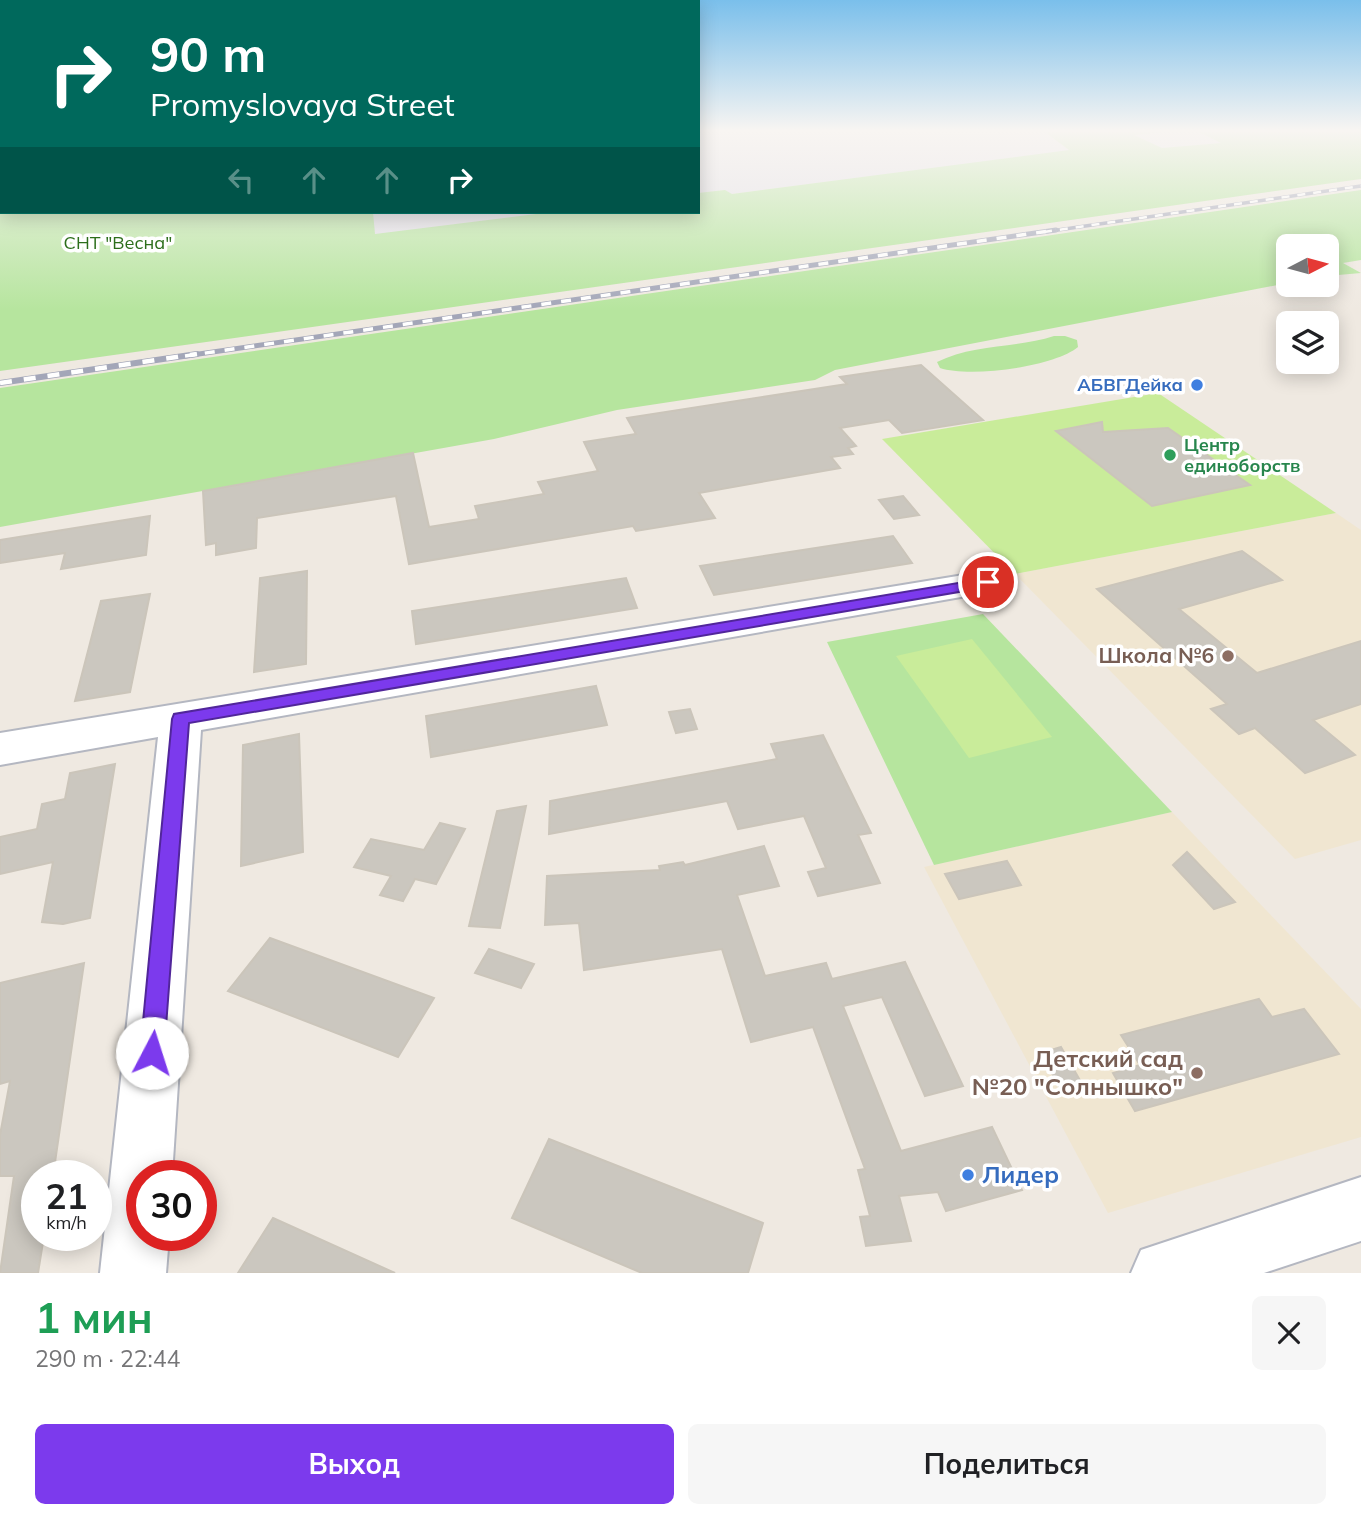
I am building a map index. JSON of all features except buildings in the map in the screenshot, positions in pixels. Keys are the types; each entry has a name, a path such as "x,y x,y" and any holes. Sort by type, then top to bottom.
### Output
{"street":[{"path":"0,749 988,582"},
{"path":"133,1273 181,719"},
{"path":"1164,1273 1361,1209"}],"shaded area":[{"path":"727,191 751,191 731,194"},
{"path":"373,214 537,214 374,235"},
{"name":"Школа №6","path":"1336,513 1361,530 1361,840 1295,859 1015,574"},
{"name":"Детский сад №20 \"Солнышко\"","path":"1172,812 1361,1009 1361,1137 1108,1213 924,867"}],"green space":[{"name":"СНТ \"Весна\"","path":"712,191 732,194 752,191 1273,191 0,371 0,214 373,214 375,234 536,214 700,214 700,193"},
{"path":"1361,191 1361,260 1343,263 1361,273 1339,275 1339,234 1276,234 1276,285 835,370 815,380 617,410 494,439 0,527 0,388"},
{"path":"1054,336 1077,340 1078,347 1051,360 1011,369 954,371 940,368 937,362 965,352"},
{"path":"1158,393 1336,513 1015,574 882,439"},
{"path":"983,614 1172,812 934,865 827,642"},
{"path":"972,639 1052,737 969,758 896,656"}],"railway":[{"path":"1044,232 1324,191"},
{"path":"185,356 1056,230"},
{"path":"0,383 197,354"}],"place":[{"name":"АБВГДейка","path":"1197,385"},
{"name":"Центр единоборств","path":"1170,455"},
{"name":"Школа №6","path":"1228,656"},
{"name":"Детский сад №20 \"Солнышко\"","path":"1197,1073"},
{"name":"Лидер","path":"968,1175"}],"route":[{"path":"152,1053 181,719 988,582"}]}
